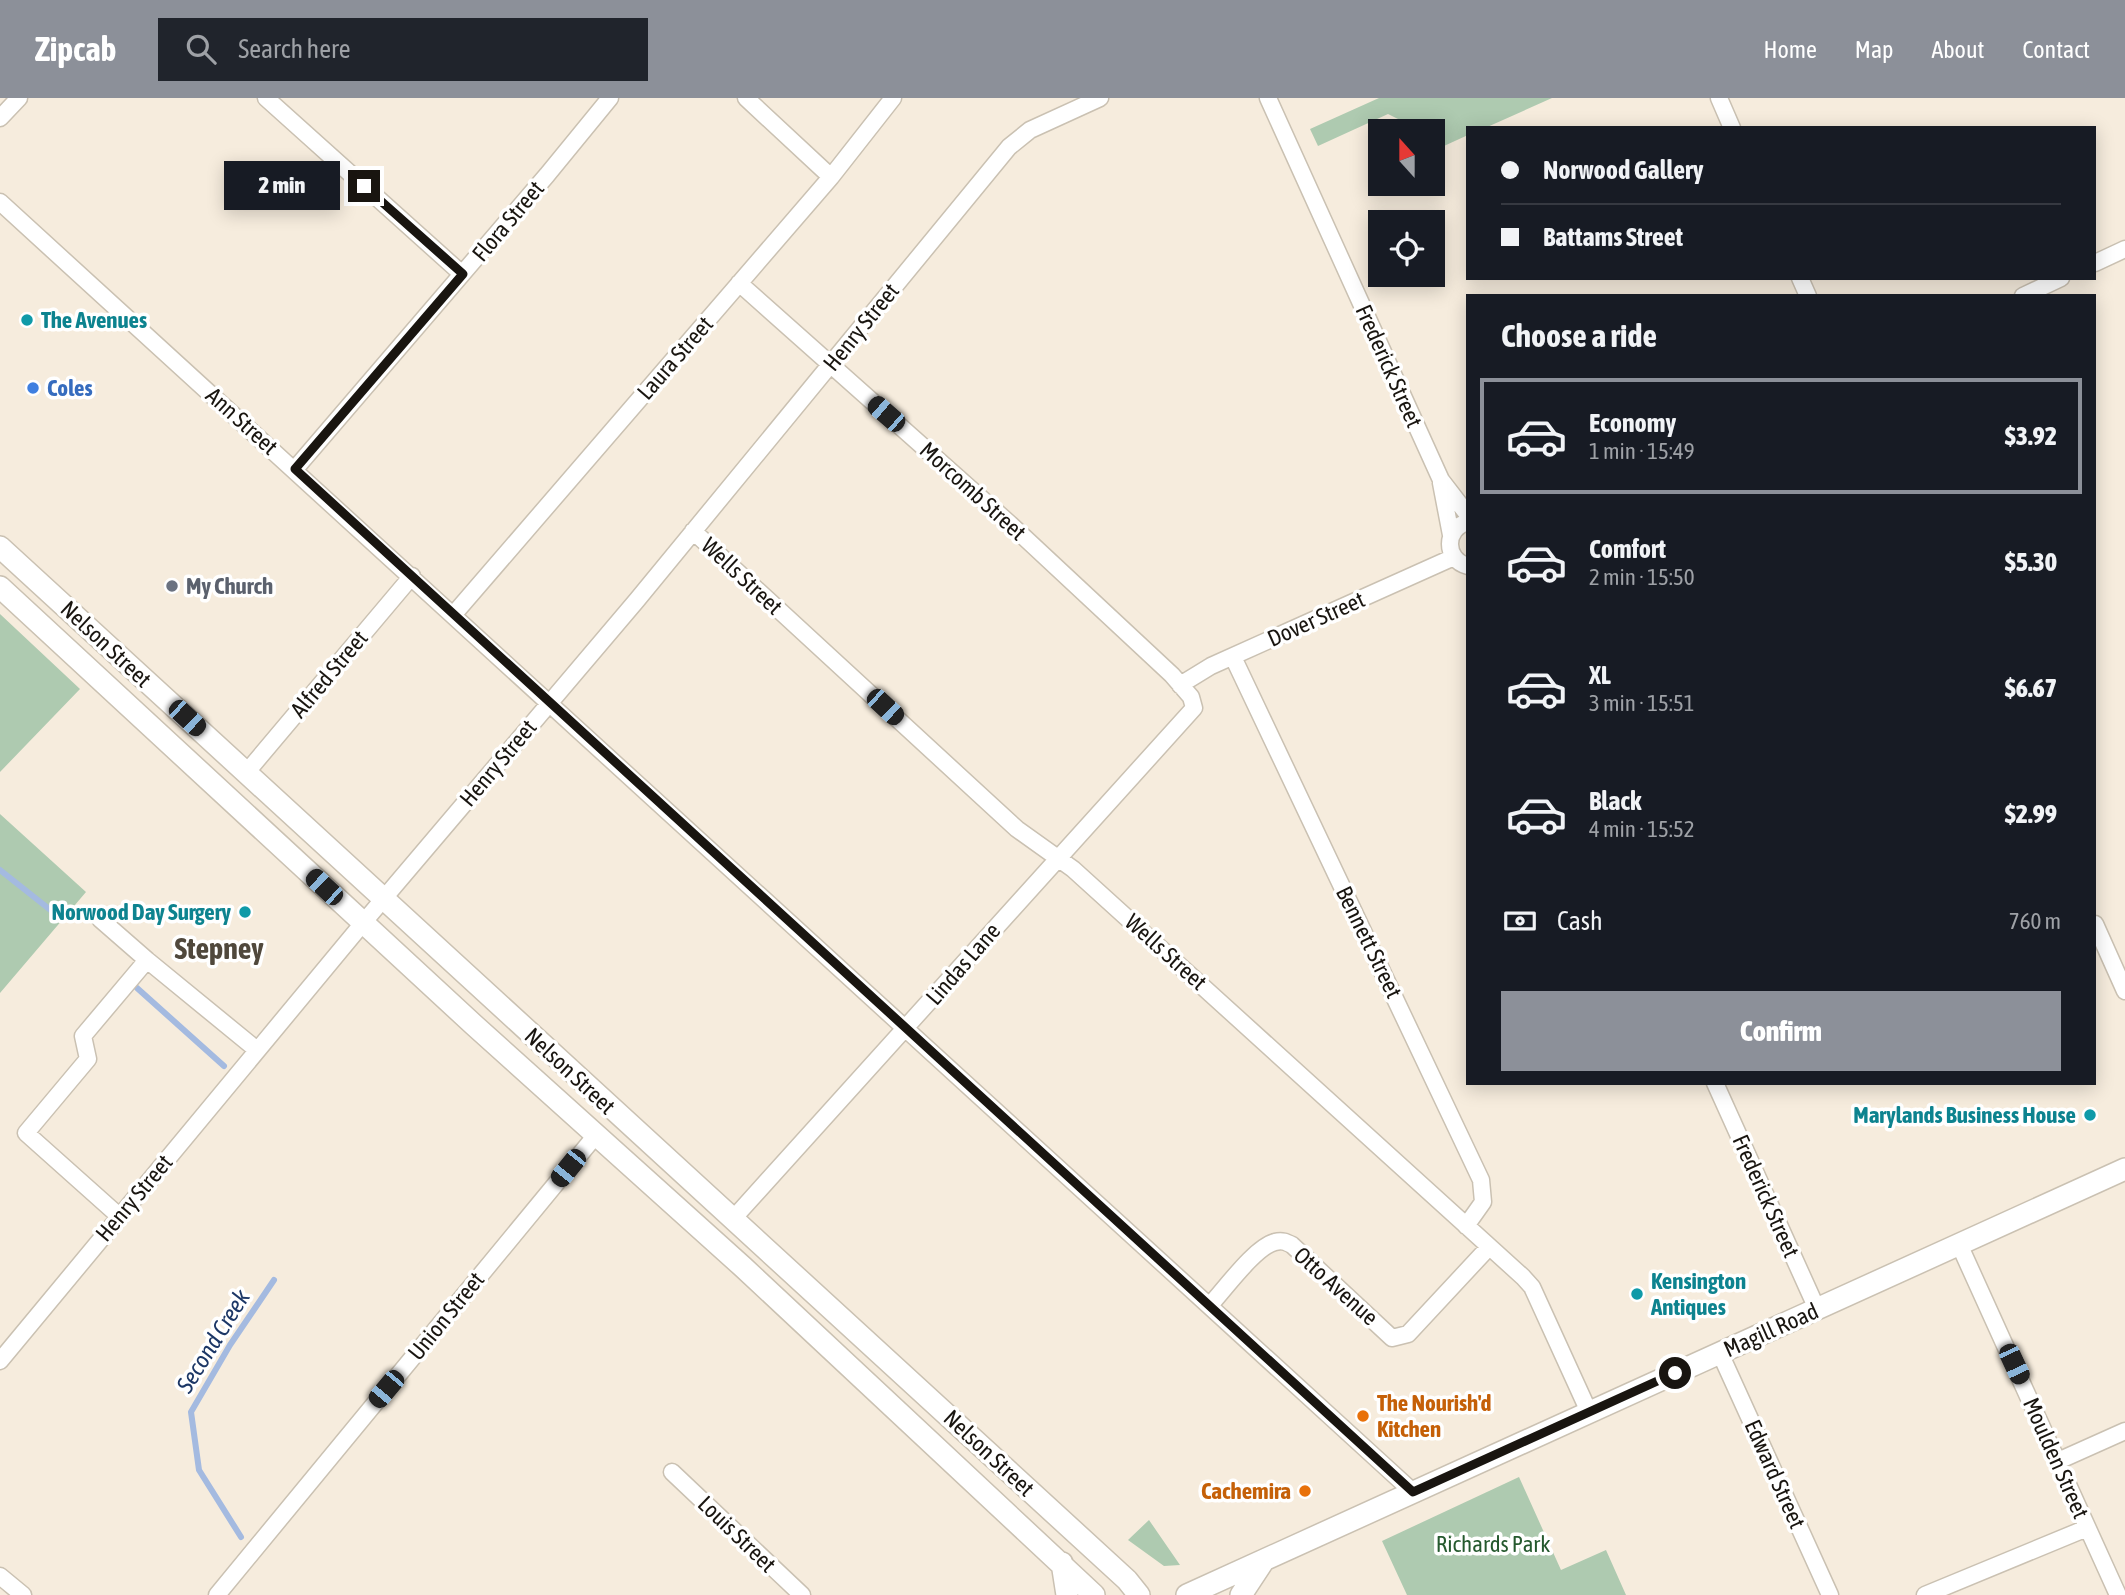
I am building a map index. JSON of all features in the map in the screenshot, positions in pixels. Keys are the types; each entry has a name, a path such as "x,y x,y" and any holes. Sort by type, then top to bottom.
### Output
{"main road":[{"name":"Nelson Street","path":"0,547 732,1220 967,1432 1127,1580 1139,1595"},
{"name":"Nelson Street","path":"0,587 363,923 743,1267 1094,1595"},
{"path":"226,796 246,773"},
{"path":"596,1135 615,1112"},
{"name":"Magill Road","path":"1187,1595 2125,1169"},
{"path":"1241,1595 1264,1560"},
{"path":"1062,1563 1067,1595"}],"street":[{"path":"0,118 19,98"},
{"path":"266,98 463,274"},
{"name":"Flora Street","path":"295,469 610,98"},
{"path":"746,98 831,177"},
{"name":"Laura Street","path":"454,614 831,177 893,98"},
{"name":"Henry Street","path":"0,1361 693,531 1009,147 1030,130 1100,98"},
{"name":"Frederick Street","path":"1268,98 1441,480 1466,512"},
{"path":"1718,98 1731,126"},
{"name":"Ann Street","path":"0,202 1413,1492"},
{"path":"2096,263 2125,250"},
{"path":"2027,294 2057,280"},
{"name":"Morcomb Street","path":"739,283 1010,524 1180,685 1191,697 1194,708"},
{"name":"Frederick Street","path":"1441,480 1451,535 1450,548 1454,557"},
{"path":"1451,535 1457,527 1466,523"},
{"name":"Wells Street","path":"693,531 1017,829 1073,869 1532,1287 1589,1412"},
{"path":"1454,557 1456,561 1466,565"},
{"name":"Dover Street","path":"1180,685 1233,657 1454,557"},
{"name":"Alfred Street","path":"246,773 412,576"},
{"name":"Bennett Street","path":"1233,657 1481,1180 1483,1202 1466,1226"},
{"name":"Lindas Lane","path":"732,1220 1194,708"},
{"path":"100,919 257,1050"},
{"path":"2096,926 2125,991"},
{"path":"119,1216 26,1133 88,1059 83,1036 147,960"},
{"name":"Frederick Street","path":"1716,1085 1817,1308"},
{"name":"Union Street","path":"217,1595 596,1135"},
{"name":"Otto Avenue","path":"1210,1305 1260,1251 1273,1242 1282,1241 1292,1245 1392,1338 1401,1337 1408,1334 1489,1247"},
{"name":"Moulden Street","path":"1959,1244 2118,1595"},
{"name":"Edward Street","path":"1720,1353 1830,1595"},
{"path":"2058,1461 2125,1431"},
{"name":"Louis Street","path":"672,1472 802,1595"},
{"path":"1925,1595 2087,1528"},
{"path":"0,1576 23,1595"}],"green space":[{"path":"1379,98 1552,98 1489,126 1466,126 1466,136 1446,145 1446,119 1398,119 1388,114 1377,119 1368,119 1368,123 1318,146 1310,129"},
{"path":"0,614 80,689 0,772"},
{"path":"0,814 86,892 0,993"},
{"name":"Richards Park","path":"1519,1477 1561,1570 1606,1550 1626,1595 1407,1595 1382,1541"},
{"path":"1149,1520 1180,1565 1164,1566 1128,1540"}],"waterway":[{"name":"Second Creek","path":"0,870 58,916"},
{"name":"Second Creek","path":"137,988 224,1066"},
{"name":"Second Creek","path":"241,1537 199,1470 191,1412 230,1345 274,1280"}],"place":[{"name":"The Avenues","path":"27,320"},
{"name":"Coles","path":"33,388"},
{"name":"My Church","path":"172,586"},
{"name":"Norwood Day Surgery","path":"245,912"},
{"name":"Marylands Business House","path":"2090,1115"},
{"name":"Kensington Antiques","path":"1637,1294"},
{"name":"The Nourish'd Kitchen","path":"1363,1416"},
{"name":"Cachemira","path":"1305,1491"}],"district":[{"name":"Stepney","path":"219,948"}],"route":[{"path":"364,186 463,274 295,469 1413,1492 1675,1373"}]}
